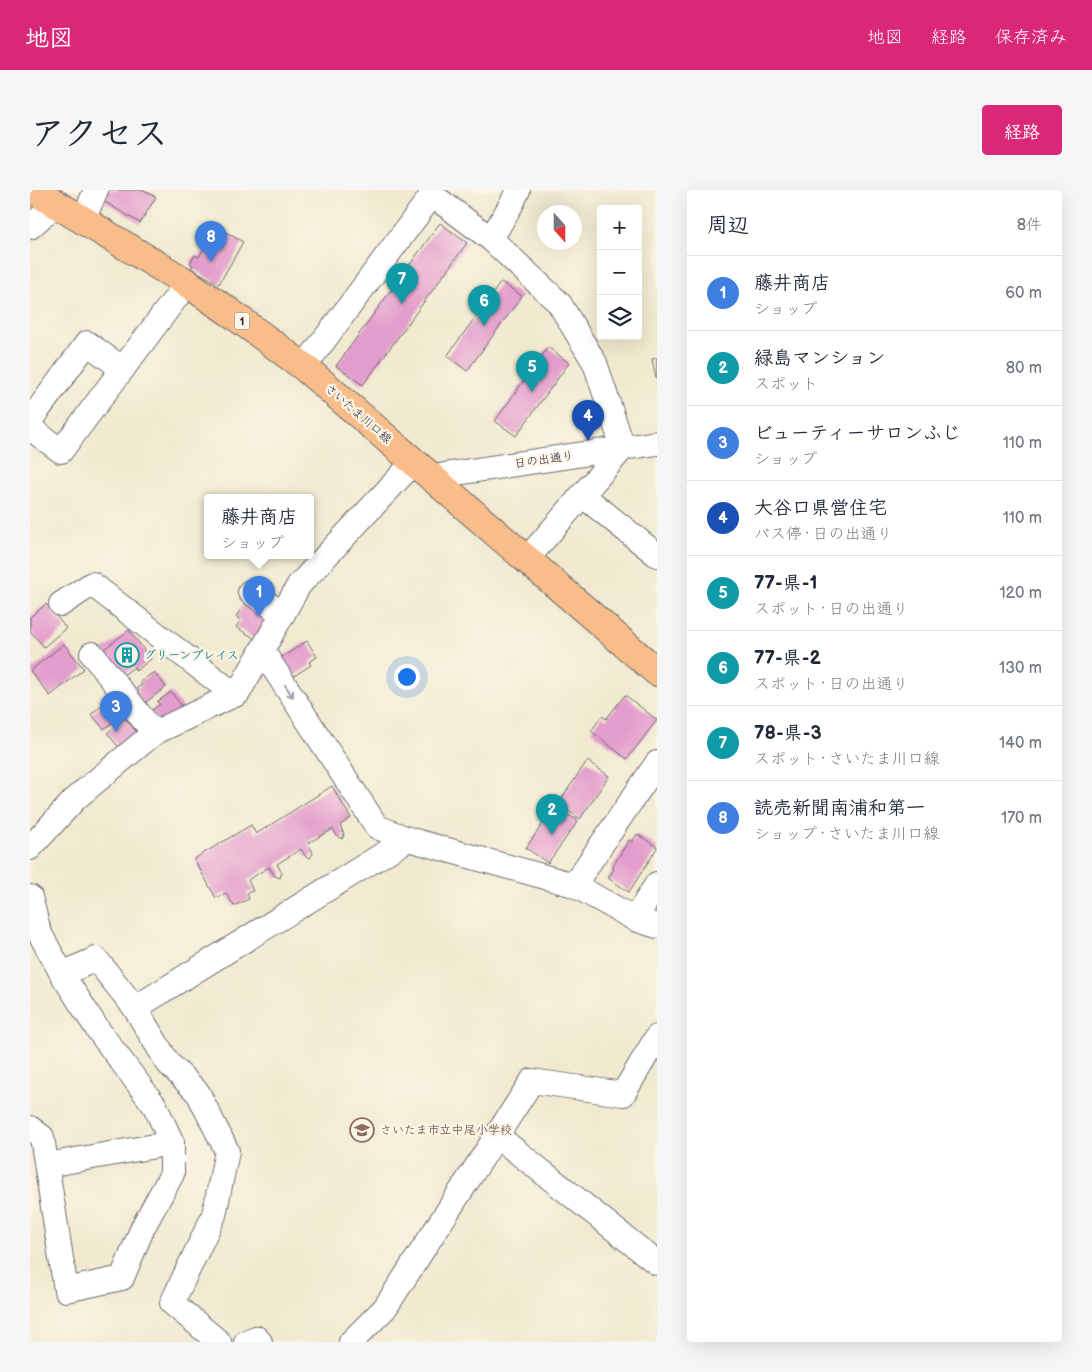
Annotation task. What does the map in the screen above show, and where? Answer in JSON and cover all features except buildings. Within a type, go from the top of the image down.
[{"type":"main road","name":"さいたま川口線","points":[[45,197],[187,283],[304,367],[657,672]]},
{"type":"street","points":[[83,220],[96,190]]},
{"type":"street","points":[[490,239],[518,190]]},
{"type":"street","points":[[304,367],[432,195],[490,239],[559,303],[595,364],[623,448],[526,560]]},
{"type":"street","points":[[30,227],[45,197]]},
{"type":"street","points":[[30,428],[61,452],[187,283]]},
{"type":"street","points":[[30,420],[87,344],[123,368]]},
{"type":"street","name":"日の出通り","points":[[423,470],[450,474],[657,443]]},
{"type":"street","points":[[30,848],[76,798],[154,733],[238,693],[299,585],[423,470]]},
{"type":"street","points":[[582,495],[657,555]]},
{"type":"street","points":[[62,604],[92,584],[235,695]]},
{"type":"street","points":[[250,592],[283,614]]},
{"type":"street","points":[[262,650],[377,827],[408,839],[574,885],[646,922],[657,884]]},
{"type":"street","points":[[92,654],[154,733]]},
{"type":"street","points":[[574,885],[657,763]]},
{"type":"street","points":[[135,1008],[408,839]]},
{"type":"street","points":[[30,897],[39,932],[62,974],[98,1030],[155,1106],[172,1143],[172,1174],[143,1227],[122,1278],[66,1290],[42,1137],[30,1128]]},
{"type":"street","points":[[62,974],[96,960],[135,1008],[168,1063],[198,1093],[227,1151],[214,1215],[172,1303],[219,1342]]},
{"type":"street","points":[[351,1342],[385,1308],[532,1081],[623,1094],[657,1037]]},
{"type":"street","points":[[497,1136],[657,1263]]},
{"type":"street","points":[[47,1166],[172,1143]]},
{"type":"street","points":[[246,1342],[256,1338],[260,1342]]},
{"type":"place","name":"読売新聞南浦和第一","points":[[211,262]]},
{"type":"place","name":"78-県-3","points":[[402,304]]},
{"type":"place","name":"77-県-2","points":[[484,326]]},
{"type":"place","name":"77-県-1","points":[[532,392]]},
{"type":"place","name":"大谷口県営住宅","points":[[588,441]]},
{"type":"place","name":"藤井商店","points":[[259,617]]},
{"type":"place","name":"グリーンプレイス","points":[[127,655]]},
{"type":"place","name":"ビューティーサロンふじ","points":[[116,732]]},
{"type":"place","name":"緑島マンション","points":[[552,835]]},
{"type":"place","name":"さいたま市立中尾小学校","points":[[362,1130]]}]
